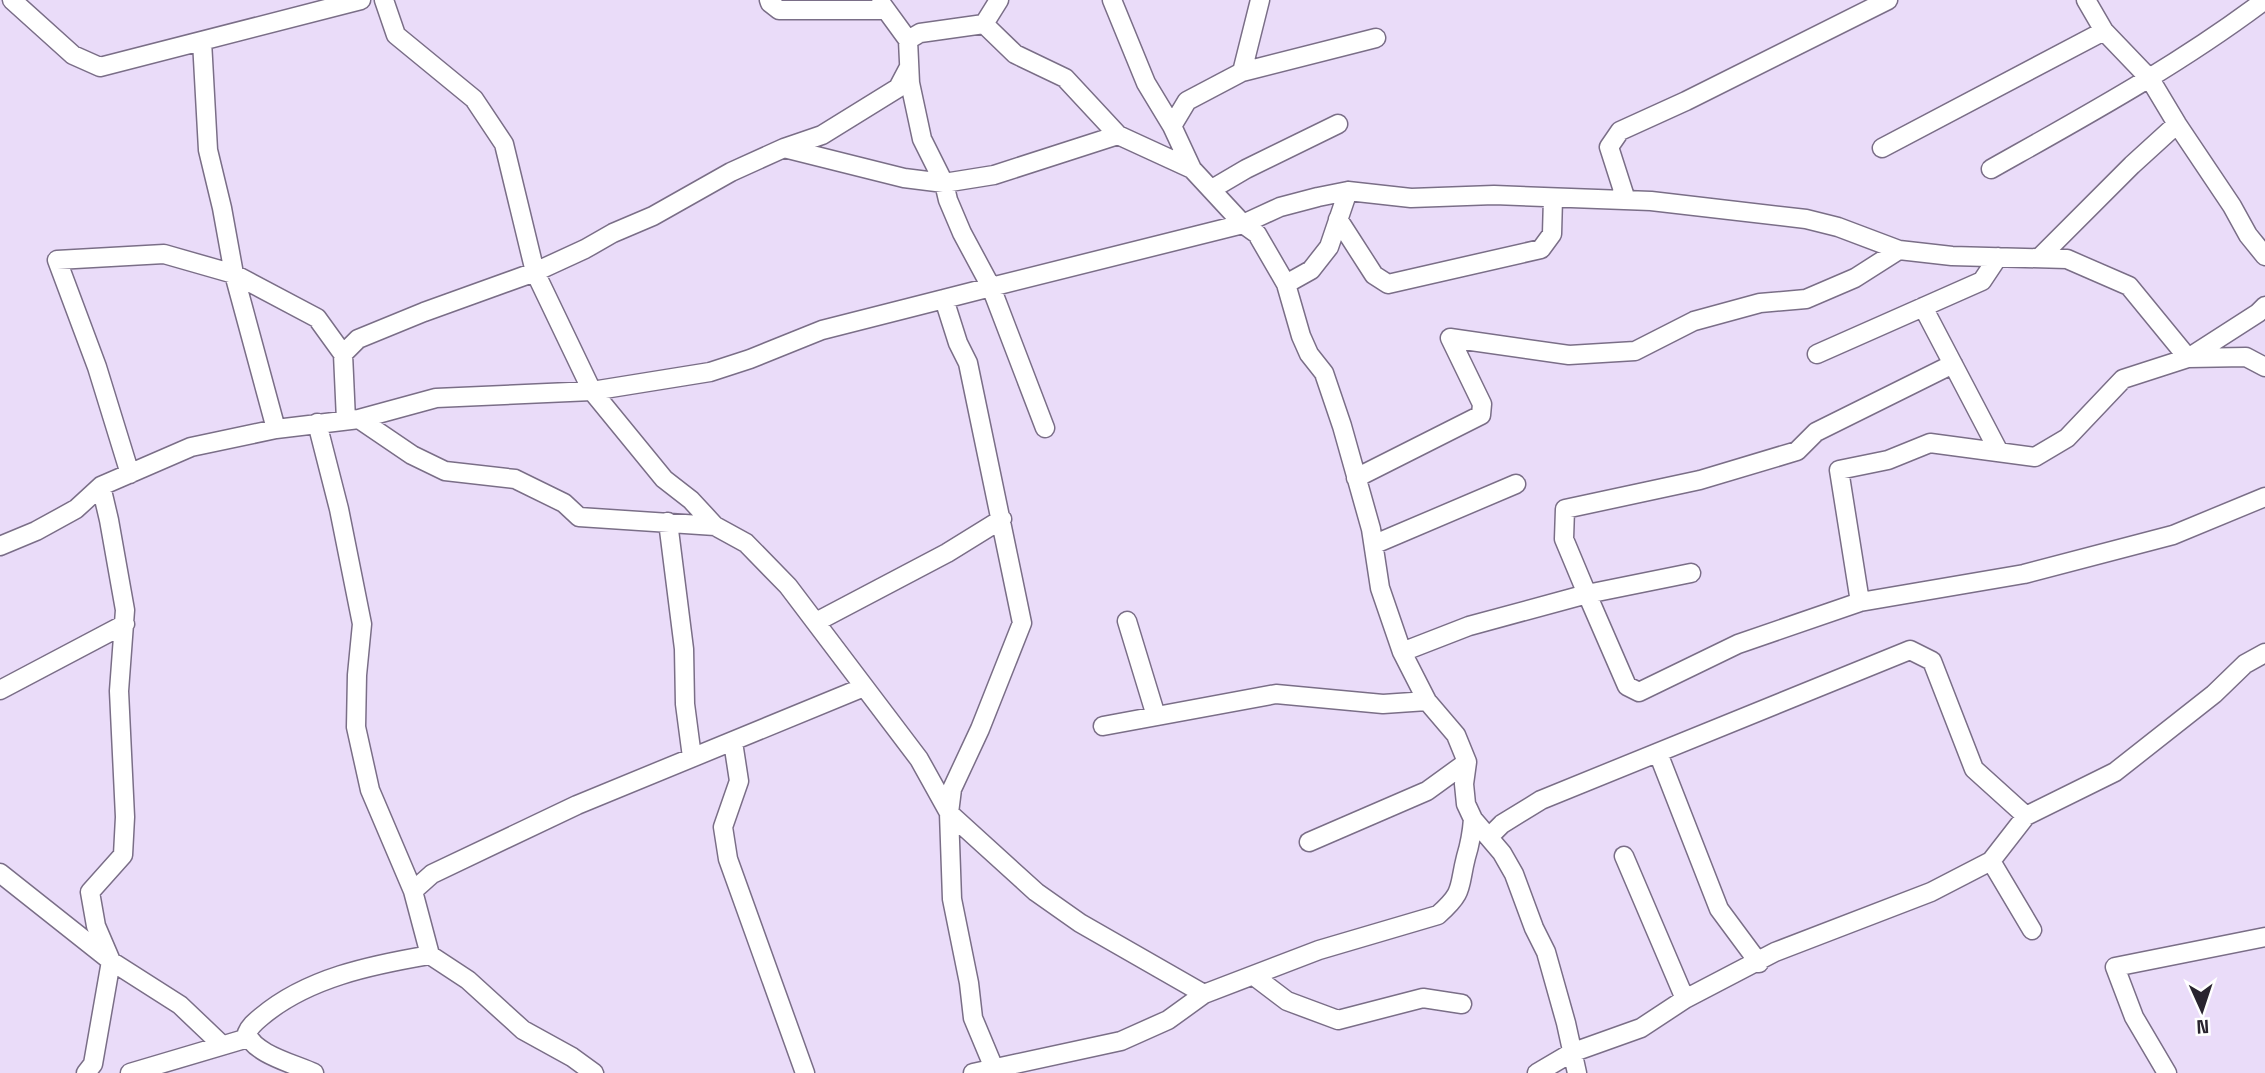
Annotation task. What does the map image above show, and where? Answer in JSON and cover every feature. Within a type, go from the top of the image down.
[{"type":"street","points":[[12,0],[73,55],[100,67],[361,0]]},
{"type":"street","points":[[384,0],[396,35],[474,99],[504,144],[535,272],[592,391],[664,479],[691,500],[715,526],[746,543],[788,586],[919,759],[949,813],[1047,900],[1111,942],[1204,994]]},
{"type":"street","points":[[769,0],[769,4],[779,10],[883,5],[908,40],[908,69],[922,139],[944,183],[948,201],[962,233],[991,287],[1045,428]]},
{"type":"street","points":[[908,40],[920,33],[984,24],[999,0]]},
{"type":"street","points":[[973,1073],[1121,1041],[1168,1020],[1204,994],[1319,950],[1438,915],[1449,905],[1462,885],[1465,859],[1471,844],[1472,819],[1464,793],[1467,762],[1456,735],[1427,701],[1402,652],[1380,588],[1375,544],[1342,426],[1324,373],[1309,354],[1286,284],[1257,234],[1243,224],[1192,169],[1172,126],[1146,83],[1112,0]]},
{"type":"street","points":[[1242,72],[1260,0]]},
{"type":"street","points":[[1626,200],[1609,146],[1620,131],[1888,0]]},
{"type":"street","points":[[1991,169],[2150,79],[2217,36],[2265,0]]},
{"type":"street","points":[[2085,2],[2104,31],[2150,79],[2248,235],[2265,256]]},
{"type":"street","points":[[984,24],[1015,54],[1065,78],[1118,135],[1192,169]]},
{"type":"street","points":[[1882,148],[2104,31]]},
{"type":"street","points":[[1172,126],[1187,101],[1242,72],[1376,38]]},
{"type":"street","points":[[202,41],[208,150],[234,274],[276,429]]},
{"type":"street","points":[[343,354],[358,340],[424,312],[535,272],[653,216],[731,172],[784,148],[822,135],[898,88],[908,69]]},
{"type":"street","points":[[1212,190],[1245,169],[1338,124]]},
{"type":"street","points":[[2039,258],[2176,124]]},
{"type":"street","points":[[784,148],[904,178],[944,183],[994,175],[1118,135]]},
{"type":"street","points":[[0,546],[36,531],[76,509],[100,486],[191,447],[276,429],[353,419],[436,398],[592,391],[710,372],[821,330],[1243,224],[1280,207],[1348,191],[1411,198],[1494,195],[1651,201],[1806,219],[1838,227],[1899,250],[1952,256],[2067,259],[2129,286],[2188,358]]},
{"type":"street","points":[[1286,284],[1311,271],[1329,247],[1348,191]]},
{"type":"street","points":[[1338,219],[1374,275],[1388,284],[1541,249],[1552,234],[1553,198]]},
{"type":"street","points":[[1356,478],[1481,415],[1482,404],[1450,338],[1569,355],[1634,351],[1694,321],[1760,303],[1806,299],[1855,278],[1899,250]]},
{"type":"street","points":[[130,474],[97,367],[57,260],[164,254],[234,274],[317,318],[343,354],[353,419],[412,455],[445,471],[515,479],[564,503],[579,517],[715,526]]},
{"type":"street","points":[[1817,354],[1982,281],[1998,257]]},
{"type":"street","points":[[944,299],[968,363],[1022,623],[980,729],[952,789],[949,813],[952,899],[974,1018],[995,1070]]},
{"type":"street","points":[[1860,602],[1839,470],[1888,460],[1930,443],[2035,457],[2067,438],[2123,379],[2188,358],[2265,306]]},
{"type":"street","points":[[1923,307],[1999,452]]},
{"type":"street","points":[[2188,358],[2246,357],[2265,367]]},
{"type":"street","points":[[1953,363],[1816,432],[1797,451],[1700,480],[1565,509],[1564,539],[1627,686],[1639,692],[1738,644],[1860,602],[2024,574],[2173,536],[2265,497]]},
{"type":"street","points":[[317,424],[342,522],[362,624],[356,727],[370,790],[413,891],[430,955],[468,980],[523,1030],[572,1057],[594,1073]]},
{"type":"street","points":[[1375,544],[1516,484]]},
{"type":"street","points":[[86,1073],[93,1064],[111,961],[96,926],[90,892],[123,855],[125,817],[119,691],[125,610],[109,520],[100,486]]},
{"type":"street","points":[[816,622],[947,553],[1002,519]]},
{"type":"street","points":[[668,522],[684,649],[685,704],[692,757]]},
{"type":"street","points":[[1402,652],[1469,626],[1587,594],[1691,573]]},
{"type":"street","points":[[1127,621],[1156,716]]},
{"type":"street","points":[[0,690],[125,624]]},
{"type":"street","points":[[1489,837],[1502,824],[1541,800],[1910,650],[1932,661],[1974,769],[2026,816]]},
{"type":"street","points":[[1543,1072],[1571,1054],[1641,1028],[1685,999],[1775,952],[1931,892],[1991,860],[2026,816],[2115,772],[2214,694],[2245,664],[2265,653]]},
{"type":"street","points":[[413,891],[432,874],[577,805],[864,687]]},
{"type":"street","points":[[1103,726],[1276,694],[1383,704],[1427,701]]},
{"type":"street","points":[[733,742],[739,781],[723,827],[727,859],[805,1073]]},
{"type":"street","points":[[1658,753],[1719,909],[1759,962]]},
{"type":"street","points":[[1309,842],[1427,791],[1467,762]]},
{"type":"street","points":[[1472,819],[1503,853],[1514,874],[1546,952],[1577,1073]]},
{"type":"street","points":[[1624,856],[1685,999]]},
{"type":"street","points":[[1991,860],[2032,930]]},
{"type":"street","points":[[0,873],[111,961],[180,1004],[222,1045]]},
{"type":"street","points":[[2167,1073],[2134,1017],[2115,967],[2265,937]]},
{"type":"street","points":[[314,1073],[264,1053],[248,1038],[250,1027],[294,994],[330,979],[383,963],[430,955]]},
{"type":"street","points":[[1254,976],[1287,1002],[1338,1020],[1423,998],[1462,1004]]},
{"type":"street","points":[[130,1073],[248,1038]]}]
